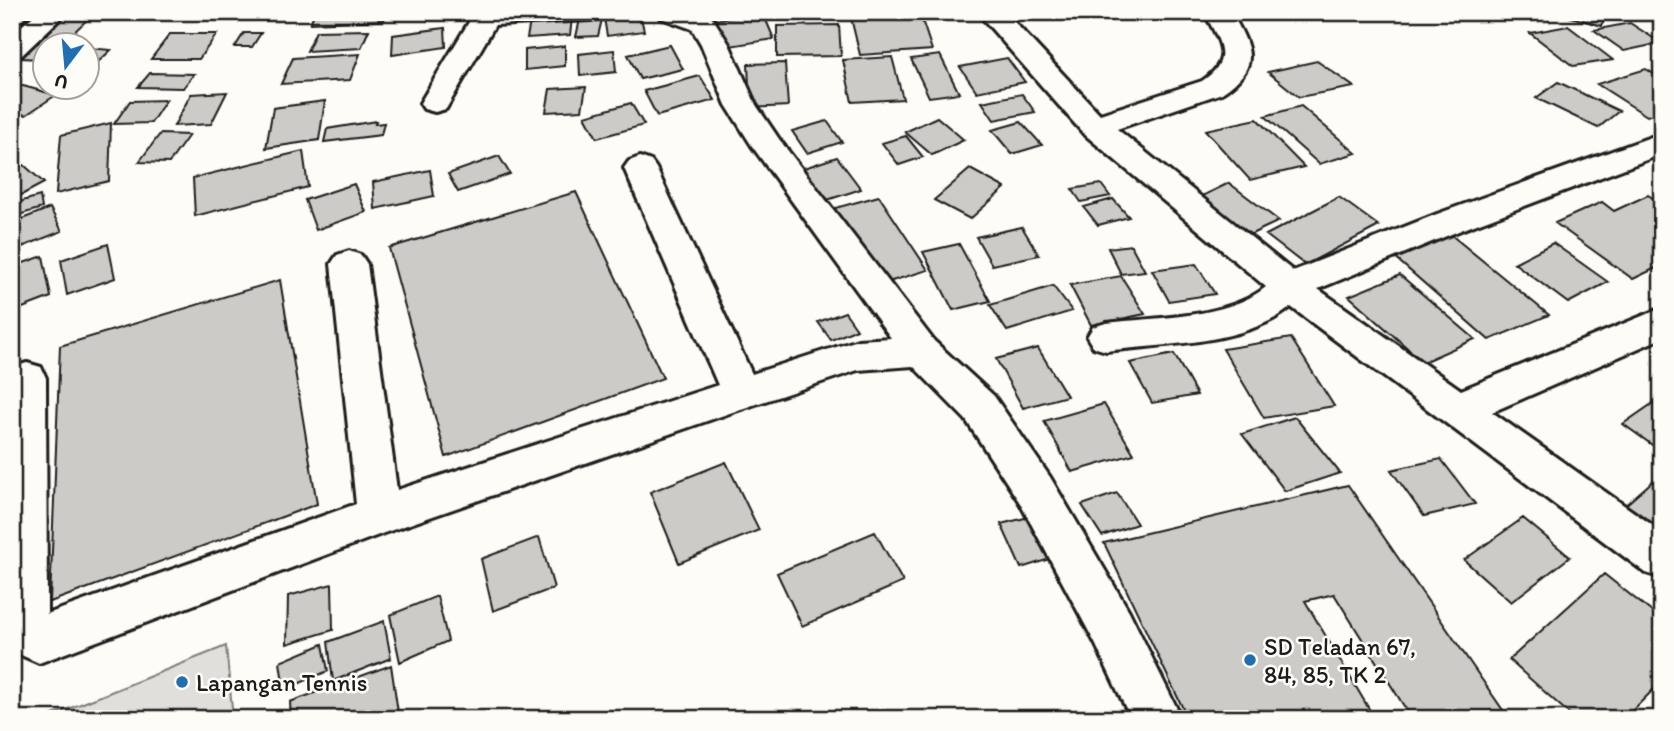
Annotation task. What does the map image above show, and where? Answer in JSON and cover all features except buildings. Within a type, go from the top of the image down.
[{"type":"street","points":[[12,49],[54,12]]},
{"type":"street","points":[[435,103],[488,15],[590,12]]},
{"type":"street","points":[[671,12],[702,23],[715,44],[741,105],[768,146],[921,351],[980,408],[1035,491],[1112,627],[1157,719]]},
{"type":"street","points":[[990,12],[1094,127],[1289,288],[1662,558]]},
{"type":"street","points":[[1094,127],[1212,87],[1230,77],[1236,65],[1237,47],[1217,12]]},
{"type":"street","points":[[1107,337],[1200,324],[1252,313],[1274,302],[1289,288],[1449,222],[1662,143]]},
{"type":"street","points":[[640,168],[741,393]]},
{"type":"street","points":[[349,264],[379,515]]},
{"type":"street","points":[[1458,409],[1662,323]]},
{"type":"street","points":[[27,378],[23,632],[39,640],[379,515],[741,393],[858,355],[921,351]]},
{"type":"shaded area","name":"Lapangan Tennis","points":[[226,646],[233,719],[43,719]]},
{"type":"place","name":"SD Teladan 67, 84, 85, TK 2","points":[[1250,660]]},
{"type":"place","name":"Lapangan Tennis","points":[[182,682]]}]
